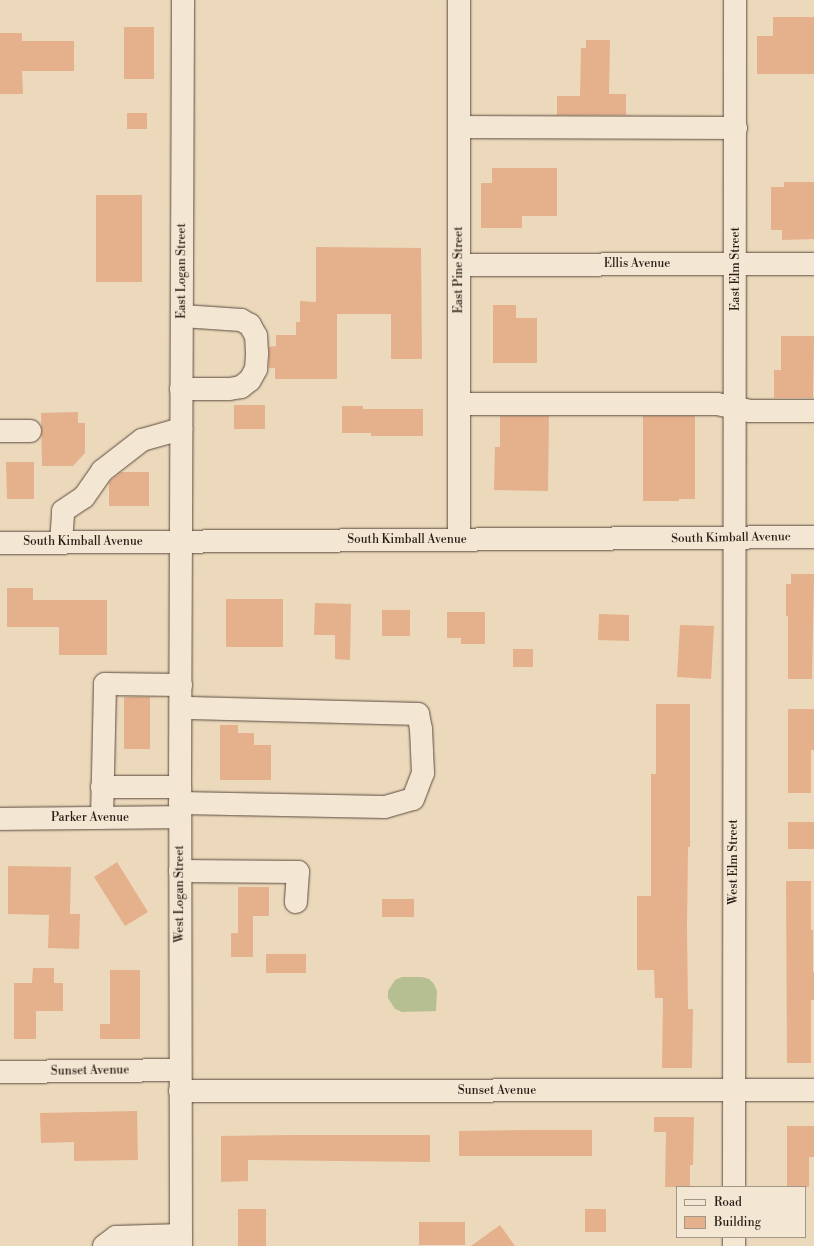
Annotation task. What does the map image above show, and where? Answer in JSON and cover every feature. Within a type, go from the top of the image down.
[{"type":"street","name":"East Logan Street","points":[[181,542],[183,0]]},
{"type":"street","name":"East Pine Street","points":[[459,0],[459,539]]},
{"type":"street","name":"East Elm Street","points":[[734,538],[736,264],[735,0]]},
{"type":"street","points":[[459,127],[736,128]]},
{"type":"street","name":"Ellis Avenue","points":[[459,265],[814,264]]},
{"type":"street","points":[[181,388],[229,388],[241,386],[250,380],[256,369],[257,353],[256,336],[250,325],[241,320],[182,316]]},
{"type":"street","points":[[459,404],[718,404],[749,411],[811,411]]},
{"type":"street","points":[[60,543],[63,511],[84,497],[102,471],[142,440],[181,429]]},
{"type":"street","points":[[0,431],[30,431]]},
{"type":"street","name":"South Kimball Avenue","points":[[0,543],[814,537]]},
{"type":"street","name":"West Elm Street","points":[[734,538],[734,1186]]},
{"type":"street","name":"West Logan Street","points":[[181,542],[181,1240]]},
{"type":"street","points":[[102,818],[105,684],[181,685]]},
{"type":"street","points":[[102,788],[180,802],[385,807],[413,799],[423,773],[422,729],[418,714],[181,708]]},
{"type":"street","name":"Parker Avenue","points":[[0,819],[102,818],[180,802]]},
{"type":"street","points":[[180,871],[298,872],[296,902]]},
{"type":"street","name":"Sunset Avenue","points":[[0,1072],[180,1080],[734,1090],[814,1090]]},
{"type":"street","points":[[104,1246],[116,1237],[181,1240]]},
{"type":"green space","points":[[402,977],[422,977],[429,979],[434,984],[437,991],[436,1011],[402,1012],[395,1009],[388,998],[388,991],[395,980]]},
{"type":"building","points":[[773,17],[814,17],[814,74],[757,74],[757,36],[773,36]]},
{"type":"building","points":[[124,27],[154,27],[154,79],[124,79]]},
{"type":"building","points":[[0,33],[22,33],[22,41],[74,41],[74,71],[22,71],[23,94],[0,94]]},
{"type":"building","points":[[586,40],[610,40],[609,94],[626,94],[626,115],[557,115],[557,96],[580,96],[581,48],[586,48]]},
{"type":"building","points":[[127,113],[147,113],[147,129],[127,129]]},
{"type":"building","points":[[492,168],[557,168],[557,216],[522,216],[522,228],[481,228],[481,183],[492,183]]},
{"type":"building","points":[[784,182],[814,182],[814,239],[782,240],[782,230],[771,230],[771,187],[784,187]]},
{"type":"building","points":[[96,195],[142,195],[142,282],[96,282]]},
{"type":"building","points":[[316,247],[421,248],[422,359],[391,359],[391,314],[337,314],[337,379],[275,379],[275,368],[269,368],[269,347],[276,346],[276,335],[296,335],[296,322],[300,322],[300,301],[316,302]]},
{"type":"building","points":[[493,305],[516,305],[516,318],[537,318],[537,363],[493,363]]},
{"type":"building","points":[[781,336],[814,336],[813,398],[774,398],[774,370],[781,370]]},
{"type":"building","points":[[234,405],[265,405],[265,429],[234,429]]},
{"type":"building","points":[[342,406],[363,406],[363,409],[423,409],[423,436],[371,436],[371,433],[342,433]]},
{"type":"building","points":[[78,412],[78,423],[85,423],[85,453],[73,466],[42,466],[41,413]]},
{"type":"building","points":[[500,416],[549,416],[548,491],[494,490],[495,447],[500,447]]},
{"type":"building","points":[[643,416],[695,416],[695,499],[679,499],[679,501],[643,501]]},
{"type":"building","points":[[6,462],[34,462],[34,499],[7,499]]},
{"type":"building","points":[[121,472],[149,472],[149,506],[109,506],[109,482]]},
{"type":"building","points":[[791,574],[814,574],[812,679],[788,679],[788,616],[786,616],[786,584],[791,584]]},
{"type":"building","points":[[7,588],[33,588],[33,600],[107,600],[107,655],[59,655],[59,627],[7,627]]},
{"type":"building","points":[[226,599],[283,599],[283,647],[226,647]]},
{"type":"building","points":[[315,603],[351,604],[350,660],[335,659],[335,635],[314,635]]},
{"type":"building","points":[[382,610],[410,610],[410,636],[382,636]]},
{"type":"building","points":[[447,612],[485,612],[485,644],[461,644],[461,638],[447,638]]},
{"type":"building","points":[[599,614],[629,615],[629,641],[598,640]]},
{"type":"building","points":[[680,625],[714,626],[711,679],[677,677]]},
{"type":"building","points":[[513,649],[533,649],[533,667],[513,667]]},
{"type":"building","points":[[124,697],[150,697],[150,749],[124,749]]},
{"type":"building","points":[[656,704],[690,704],[690,847],[688,847],[687,927],[688,1009],[693,1009],[692,1068],[662,1068],[663,998],[655,998],[654,970],[637,970],[637,896],[651,896],[651,774],[656,774]]},
{"type":"building","points":[[788,709],[814,709],[814,750],[811,750],[811,793],[788,793]]},
{"type":"building","points":[[220,725],[238,725],[238,733],[254,733],[254,745],[271,745],[271,780],[220,780]]},
{"type":"building","points":[[788,822],[814,822],[814,849],[788,849]]},
{"type":"building","points":[[117,862],[148,912],[125,926],[94,877]]},
{"type":"building","points":[[8,866],[71,867],[70,914],[80,914],[79,949],[48,948],[49,915],[8,914]]},
{"type":"building","points":[[786,881],[811,881],[811,930],[813,930],[814,1000],[811,1000],[811,1063],[787,1063]]},
{"type":"building","points":[[238,887],[269,887],[269,916],[253,916],[253,957],[231,957],[231,933],[238,933]]},
{"type":"building","points":[[382,899],[414,899],[414,917],[382,917]]},
{"type":"building","points":[[266,954],[306,954],[306,973],[266,973]]},
{"type":"building","points":[[33,968],[54,968],[54,983],[63,983],[63,1011],[36,1011],[36,1039],[14,1039],[14,983],[32,983]]},
{"type":"building","points":[[110,970],[140,970],[140,1039],[100,1039],[100,1024],[110,1024]]},
{"type":"building","points":[[137,1111],[138,1160],[74,1161],[74,1142],[41,1143],[40,1113]]},
{"type":"building","points":[[654,1117],[694,1117],[693,1165],[690,1165],[690,1186],[665,1187],[666,1132],[654,1132]]},
{"type":"building","points":[[787,1126],[814,1126],[814,1157],[809,1157],[809,1187],[787,1186]]},
{"type":"building","points":[[592,1130],[592,1156],[459,1156],[459,1131]]},
{"type":"building","points":[[430,1135],[430,1162],[248,1160],[248,1181],[221,1182],[221,1136]]},
{"type":"building","points":[[238,1209],[266,1209],[266,1246],[238,1246]]},
{"type":"building","points":[[585,1209],[606,1209],[606,1232],[585,1232]]},
{"type":"building","points":[[419,1222],[465,1222],[465,1245],[419,1245]]},
{"type":"building","points":[[500,1225],[515,1246],[471,1246]]}]
